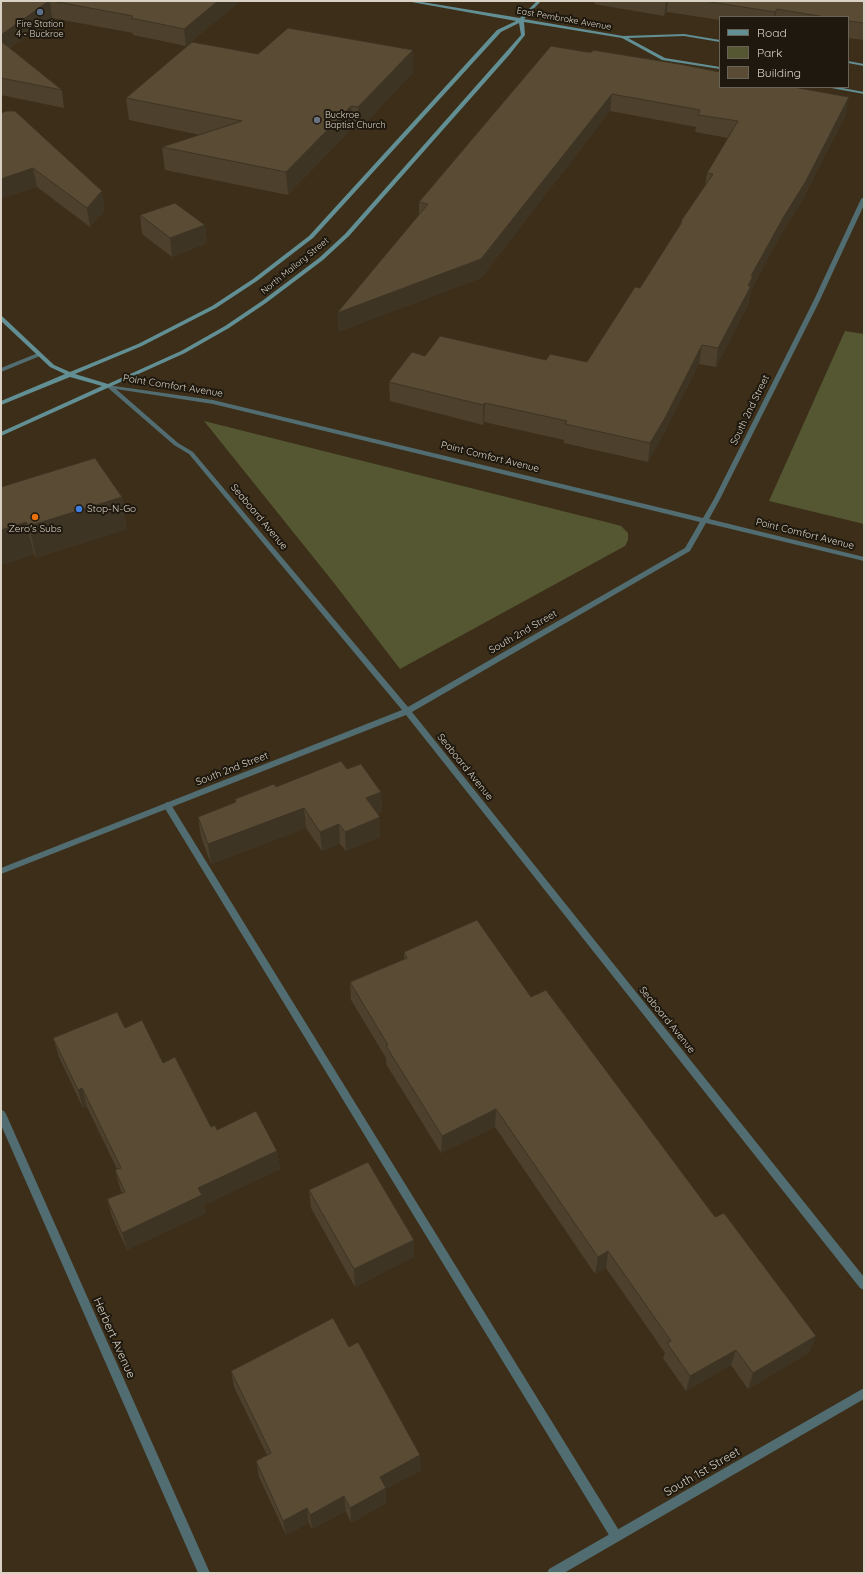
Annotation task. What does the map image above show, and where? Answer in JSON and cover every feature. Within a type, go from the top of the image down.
[{"type":"main road","name":"East Pembroke Avenue","points":[[408,1],[623,37],[684,35],[719,41]]},
{"type":"main road","name":"North Mallory Street","points":[[1,403],[147,342],[214,307],[256,280],[311,237],[424,116],[499,31],[521,20],[539,1]]},
{"type":"main road","name":"North Mallory Street","points":[[1,434],[183,352],[227,327],[264,302],[321,259],[346,235],[523,35],[521,20]]},
{"type":"main road","name":"East Pembroke Avenue","points":[[623,37],[664,59],[719,68]]},
{"type":"main road","points":[[849,62],[864,65]]},
{"type":"main road","points":[[834,88],[864,93]]},
{"type":"main road","name":"Seaboard Avenue","points":[[1,318],[38,355],[52,366],[71,375],[109,386]]},
{"type":"street","name":"South 2nd Street","points":[[1,871],[407,711],[688,549],[706,520],[816,302],[864,199]]},
{"type":"street","points":[[1,370],[38,355]]},
{"type":"street","name":"Point Comfort Avenue","points":[[109,386],[214,402],[864,559]]},
{"type":"street","name":"Seaboard Avenue","points":[[109,386],[176,444],[190,453],[407,711],[864,1285]]},
{"type":"street","points":[[167,805],[616,1536]]},
{"type":"street","name":"Herbert Avenue","points":[[1,1114],[204,1573]]},
{"type":"street","name":"South 1st Street","points":[[553,1573],[864,1393]]},
{"type":"green space","points":[[845,331],[864,334],[864,524],[769,501]]},
{"type":"green space","points":[[204,421],[621,526],[628,533],[628,540],[625,546],[400,669],[334,583]]},
{"type":"building","points":[[1,1],[49,1],[1,35]]},
{"type":"building","points":[[52,1],[218,1],[184,29],[131,18],[133,16]]},
{"type":"building","points":[[704,1],[864,1],[864,23],[849,21],[849,16],[819,16],[777,9],[775,12]]},
{"type":"building","points":[[288,28],[413,50],[358,107],[351,106],[286,172],[162,147],[242,121],[126,98],[192,42],[258,54]]},
{"type":"building","points":[[1,41],[62,90],[1,78]]},
{"type":"building","points":[[551,46],[587,52],[592,52],[593,50],[719,72],[719,88],[799,88],[849,97],[806,181],[783,218],[751,276],[753,276],[748,286],[751,286],[718,348],[702,345],[665,418],[650,443],[565,424],[567,421],[485,403],[483,405],[389,382],[412,352],[425,356],[440,336],[546,360],[550,354],[587,362],[635,287],[640,288],[682,222],[681,221],[713,174],[707,173],[738,121],[698,115],[700,110],[612,94],[481,259],[337,313],[428,204],[419,202]]},
{"type":"building","points":[[6,111],[15,111],[102,191],[87,208],[33,168],[1,179],[1,113]]},
{"type":"building","points":[[175,203],[205,225],[170,238],[140,215]]},
{"type":"building","points":[[95,458],[122,497],[29,526],[26,522],[1,530],[1,487]]},
{"type":"building","points":[[341,761],[347,769],[361,764],[381,792],[366,798],[380,817],[345,832],[339,824],[320,832],[304,808],[208,844],[198,817],[236,802],[235,799],[274,784],[276,787]]},
{"type":"building","points":[[477,920],[531,997],[546,990],[715,1217],[724,1213],[816,1336],[753,1373],[736,1350],[690,1376],[667,1343],[671,1341],[608,1251],[598,1257],[496,1109],[442,1136],[386,1046],[388,1045],[350,982],[407,958],[404,952]]},
{"type":"building","points":[[117,1012],[125,1028],[142,1020],[163,1063],[175,1057],[211,1127],[215,1125],[217,1130],[256,1111],[277,1151],[198,1188],[202,1195],[122,1233],[107,1199],[125,1192],[115,1170],[121,1168],[82,1088],[78,1090],[53,1038]]},
{"type":"building","points":[[368,1162],[414,1240],[354,1269],[309,1190]]},
{"type":"building","points":[[333,1318],[349,1347],[358,1342],[420,1455],[380,1477],[386,1488],[350,1508],[344,1496],[310,1515],[307,1508],[283,1521],[256,1461],[271,1453],[231,1371]]},
{"type":"place","name":"Fire Station 4 - Buckroe","points":[[40,12]]},
{"type":"place","name":"Buckroe Baptist Church","points":[[317,120]]},
{"type":"place","name":"Stop-N-Go","points":[[79,509]]},
{"type":"place","name":"Zero's Subs","points":[[35,517]]}]
